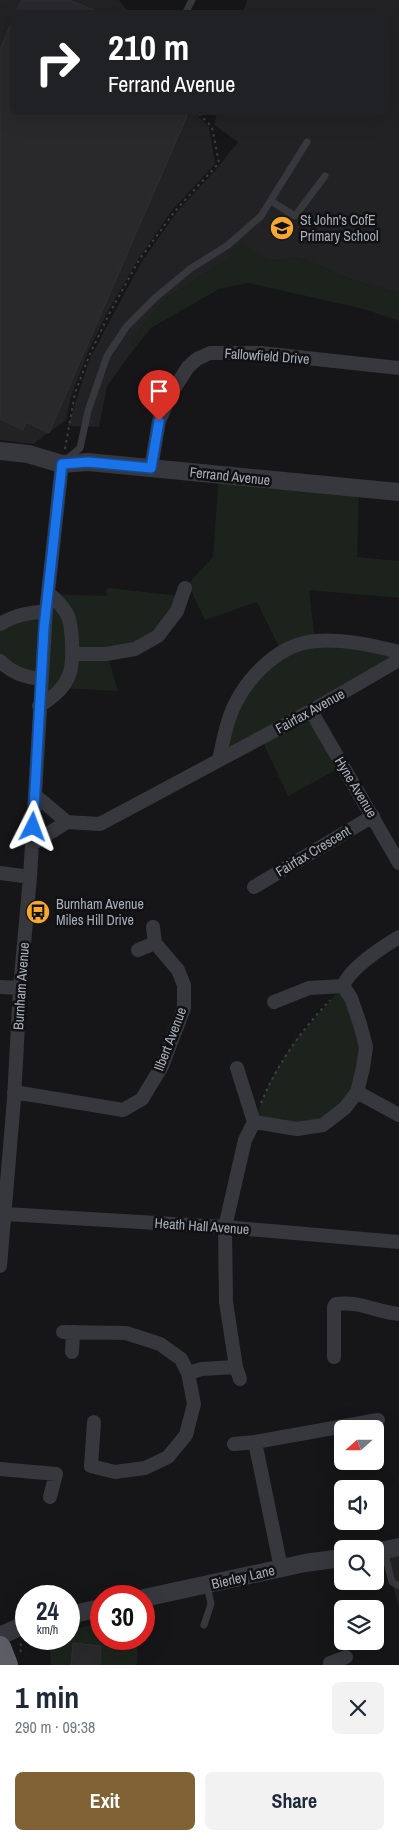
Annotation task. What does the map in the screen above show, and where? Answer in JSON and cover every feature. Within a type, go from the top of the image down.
[{"type":"highway","points":[[0,1647],[7,1665]]},
{"type":"street","name":"Fallowfield Drive","points":[[151,468],[159,421],[172,392],[188,367],[197,359],[210,353],[261,353],[399,368]]},
{"type":"street","points":[[0,451],[28,454],[62,464]]},
{"type":"street","name":"Ferrand Avenue","points":[[62,464],[88,462],[399,492]]},
{"type":"street","name":"Burnham Avenue","points":[[0,1266],[5,1214],[5,1147],[14,1092],[20,988],[30,877],[40,679],[62,464]]},
{"type":"street","points":[[72,654],[106,654],[136,649],[158,636],[177,611],[184,588]]},
{"type":"street","points":[[39,706],[61,688],[69,675],[72,654],[68,616],[56,599],[48,594]]},
{"type":"street","points":[[0,624],[9,618],[46,611]]},
{"type":"street","points":[[219,760],[228,721],[248,682],[281,651],[315,641],[362,643],[399,652]]},
{"type":"street","name":"Fairfax Avenue","points":[[67,822],[100,824],[311,711],[399,660]]},
{"type":"street","points":[[0,661],[8,669],[23,677],[40,679]]},
{"type":"street","name":"Hyne Avenue","points":[[311,711],[399,863]]},
{"type":"street","points":[[32,844],[67,822],[35,795]]},
{"type":"street","name":"Fairfax Crescent","points":[[254,887],[373,816]]},
{"type":"street","points":[[0,873],[30,877]]},
{"type":"street","points":[[138,950],[155,942],[153,927]]},
{"type":"street","points":[[343,986],[346,979],[376,952],[399,937]]},
{"type":"street","name":"Ilbert Avenue","points":[[14,1092],[123,1110],[142,1099],[162,1066],[184,1008],[184,985],[178,970],[155,942]]},
{"type":"street","points":[[274,1002],[309,988],[343,986]]},
{"type":"street","points":[[254,1122],[297,1129],[323,1125],[345,1108],[357,1092],[366,1046],[351,998],[343,986]]},
{"type":"street","points":[[0,987],[20,988]]},
{"type":"street","points":[[188,1373],[202,1369],[238,1373],[226,1302],[225,1227],[245,1140],[254,1122],[237,1068]]},
{"type":"street","points":[[357,1092],[399,1115]]},
{"type":"street","name":"Heath Hall Avenue","points":[[5,1214],[225,1227],[399,1242]]},
{"type":"street","points":[[334,1357],[334,1307],[336,1304],[358,1304],[384,1313],[399,1314]]},
{"type":"street","points":[[72,1352],[68,1332],[126,1333],[160,1344],[181,1359],[188,1373],[194,1404],[186,1435],[168,1457],[145,1468],[115,1472],[88,1468],[94,1422]]},
{"type":"street","points":[[234,1444],[334,1428]]},
{"type":"street","points":[[255,1442],[281,1568]]},
{"type":"street","points":[[0,1469],[56,1474],[50,1497]]},
{"type":"street","name":"Bierley Lane","points":[[155,1596],[281,1568],[334,1559]]},
{"type":"street","points":[[0,1636],[15,1629]]},
{"type":"street","points":[[330,1665],[330,1663],[346,1657]]},
{"type":"lane","points":[[62,464],[80,448],[88,411],[107,356],[127,326],[155,298],[190,269],[235,239],[262,216],[308,142]]},
{"type":"lane","points":[[270,201],[295,216],[325,176]]},
{"type":"lane","points":[[386,1550],[392,1582],[399,1586]]},
{"type":"lane","points":[[204,1626],[211,1604],[207,1585]]},
{"type":"path","points":[[62,464],[75,393],[89,356],[109,314],[139,260],[175,211],[219,163],[212,127],[200,115]]},
{"type":"path","points":[[254,1122],[270,1080],[295,1040],[343,986]]},
{"type":"shaded area","points":[[0,0],[119,0],[126,10],[10,10],[10,115],[197,115],[209,127],[215,164],[173,209],[137,261],[107,313],[87,354],[70,400],[66,420],[33,444],[0,440]]},
{"type":"shaded area","name":"St John's CofE Primary School","points":[[247,0],[399,0],[399,293],[355,281],[297,257],[271,261],[234,255],[165,299],[131,340],[131,353],[107,386],[99,427],[68,426],[90,358],[142,261],[177,212],[238,142],[214,125],[216,115],[390,115],[390,10],[244,10]]},
{"type":"shaded area","points":[[241,243],[271,261],[297,257],[355,281],[399,293],[399,321],[364,309],[248,283],[219,289],[151,328],[131,353],[131,340],[165,299],[234,255],[231,250]]},
{"type":"shaded area","points":[[219,475],[359,488],[357,557],[399,561],[399,598],[309,590],[315,641],[399,652],[311,711],[343,766],[288,796],[261,738],[219,760],[228,721],[281,651],[257,602],[205,620],[188,584],[213,557]]},
{"type":"shaded area","points":[[107,588],[181,596],[158,636],[107,654],[118,691],[61,688],[47,701],[40,679],[0,661],[0,624],[46,611],[49,594],[106,596]]},
{"type":"shaded area","points":[[343,986],[360,1024],[357,1092],[323,1125],[254,1122],[270,1081],[295,1041]]},
{"type":"shaded area","points":[[399,1547],[399,1608],[384,1550]]},
{"type":"shaded area","points":[[90,1625],[90,1650],[138,1650],[137,1665],[51,1665],[50,1650],[80,1650],[80,1628]]},
{"type":"building","points":[[22,0],[69,0],[94,10],[17,10]]},
{"type":"building","points":[[10,26],[10,115],[187,116],[49,433],[26,422],[23,430],[0,419],[0,50]]},
{"type":"building","points":[[80,1644],[90,1645],[90,1650],[101,1650],[100,1665],[71,1665],[72,1650],[80,1650]]},
{"type":"place","name":"St John's CofE Primary School","points":[[282,228]]},
{"type":"place","name":"Burnham Avenue Miles Hill Drive","points":[[38,912]]},
{"type":"route","points":[[33,827],[44,628],[62,464],[88,462],[151,468],[159,421]]}]
